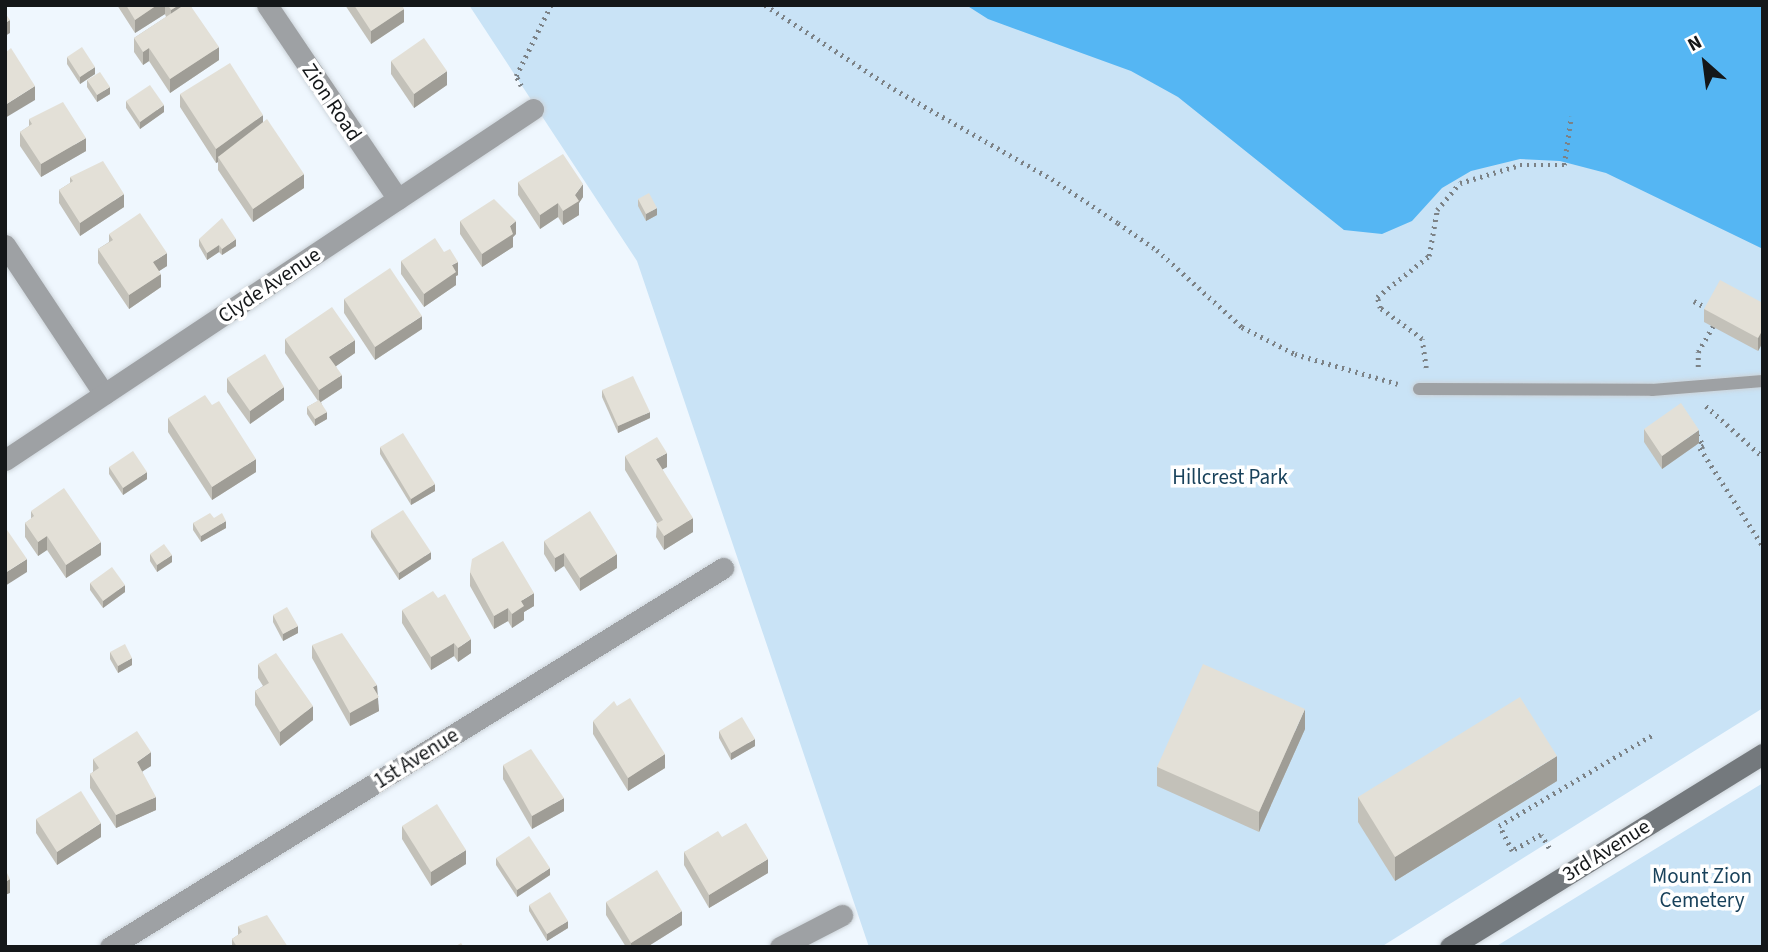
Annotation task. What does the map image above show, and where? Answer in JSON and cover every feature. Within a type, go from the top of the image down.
[{"type":"street","name":"Zion Road","points":[[267,5],[397,199]]},
{"type":"street","name":"Clyde Avenue","points":[[5,460],[533,109]]},
{"type":"street","points":[[5,245],[104,394]]},
{"type":"street","name":"1st Avenue","points":[[110,947],[723,568]]},
{"type":"street","name":"3rd Avenue","points":[[1450,947],[1763,754]]},
{"type":"street","points":[[780,947],[842,915]]},
{"type":"lane","points":[[1422,389],[1652,390],[1763,381]]},
{"type":"path","points":[[533,109],[516,76],[551,5]]},
{"type":"path","points":[[765,5],[894,89],[1052,179],[1138,236],[1242,327],[1333,367],[1422,389],[1426,354],[1422,339],[1380,308],[1377,297],[1429,256],[1437,210],[1460,183],[1520,165],[1564,165],[1571,117]]},
{"type":"path","points":[[1692,427],[1704,446],[1700,448],[1763,546]]},
{"type":"path","points":[[1549,848],[1541,835],[1512,851],[1499,826],[1654,734]]},
{"type":"green space","name":"Hillcrest Park","points":[[469,5],[1763,5],[1763,708],[1381,947],[869,947],[637,261]]},
{"type":"green space","name":"Mount Zion Cemetery","points":[[1763,783],[1763,947],[1495,947]]},
{"type":"water","points":[[966,5],[1763,5],[1763,249],[1606,173],[1560,161],[1520,159],[1471,171],[1442,188],[1412,221],[1382,234],[1344,230],[1178,97],[1131,71],[988,19]]},
{"type":"building","points":[[126,5],[157,5],[135,20]]},
{"type":"building","points":[[184,5],[190,5],[219,47],[170,79],[149,48],[143,52],[134,38]]},
{"type":"building","points":[[354,5],[402,5],[404,9],[371,31]]},
{"type":"building","points":[[424,38],[447,71],[414,94],[391,61]]},
{"type":"building","points":[[82,47],[95,67],[80,77],[67,57]]},
{"type":"building","points":[[11,48],[35,86],[5,105],[5,53]]},
{"type":"building","points":[[230,63],[263,115],[216,149],[180,94]]},
{"type":"building","points":[[100,72],[110,87],[97,95],[87,80]]},
{"type":"building","points":[[150,85],[164,105],[140,122],[126,101]]},
{"type":"building","points":[[63,102],[86,138],[41,164],[20,132],[32,124],[29,119]]},
{"type":"building","points":[[267,119],[304,174],[253,209],[218,157]]},
{"type":"building","points":[[563,154],[583,184],[575,195],[579,201],[563,211],[558,203],[540,215],[518,182]]},
{"type":"building","points":[[103,161],[124,194],[80,223],[59,190],[73,181],[70,177]]},
{"type":"building","points":[[649,193],[657,208],[646,214],[638,199]]},
{"type":"building","points":[[494,199],[516,221],[510,226],[513,234],[482,254],[460,221]]},
{"type":"building","points":[[140,213],[167,253],[153,262],[161,274],[129,295],[98,249],[113,240],[109,234]]},
{"type":"building","points":[[222,218],[236,239],[222,249],[219,245],[207,253],[199,239]]},
{"type":"building","points":[[435,238],[444,252],[450,249],[458,262],[452,265],[456,272],[424,294],[401,261]]},
{"type":"building","points":[[390,268],[422,316],[375,347],[344,299]]},
{"type":"building","points":[[1720,280],[1763,303],[1763,329],[1758,338],[1704,309]]},
{"type":"building","points":[[332,307],[355,340],[329,357],[342,375],[319,390],[285,339]]},
{"type":"building","points":[[265,354],[284,387],[250,411],[227,378]]},
{"type":"building","points":[[633,376],[650,412],[618,426],[602,390]]},
{"type":"building","points":[[205,395],[212,405],[219,401],[256,459],[212,487],[168,418]]},
{"type":"building","points":[[319,400],[327,412],[315,419],[307,407]]},
{"type":"building","points":[[1681,403],[1699,430],[1662,456],[1644,429]]},
{"type":"building","points":[[403,433],[435,484],[411,499],[380,447]]},
{"type":"building","points":[[657,437],[667,453],[656,459],[693,518],[664,536],[656,524],[663,520],[625,456]]},
{"type":"building","points":[[133,451],[147,472],[123,488],[109,467]]},
{"type":"building","points":[[64,488],[101,542],[66,565],[47,536],[38,542],[25,523],[34,516],[31,511]]},
{"type":"building","points":[[403,510],[431,552],[399,573],[371,530]]},
{"type":"building","points":[[590,511],[617,554],[580,578],[564,553],[555,558],[544,541]]},
{"type":"building","points":[[210,513],[214,518],[222,513],[226,521],[201,536],[193,523]]},
{"type":"building","points":[[5,527],[27,559],[5,573]]},
{"type":"building","points":[[503,541],[534,593],[521,601],[524,606],[512,614],[508,608],[494,616],[470,572],[472,559]]},
{"type":"building","points":[[164,544],[172,555],[157,565],[150,554]]},
{"type":"building","points":[[112,567],[125,585],[103,601],[90,583]]},
{"type":"building","points":[[433,591],[438,598],[445,594],[471,639],[458,648],[454,643],[431,657],[402,610]]},
{"type":"building","points":[[287,607],[298,626],[283,634],[273,615]]},
{"type":"building","points":[[342,633],[377,685],[373,687],[379,697],[350,713],[312,645]]},
{"type":"building","points":[[125,644],[132,658],[118,666],[110,652]]},
{"type":"building","points":[[276,653],[313,706],[280,732],[255,691],[269,683],[258,664]]},
{"type":"building","points":[[1203,664],[1305,709],[1259,812],[1157,767]]},
{"type":"building","points":[[1520,697],[1557,756],[1395,857],[1358,797]]},
{"type":"building","points":[[630,698],[665,754],[628,778],[593,721],[614,701],[617,706]]},
{"type":"building","points":[[742,717],[755,739],[731,753],[719,731]]},
{"type":"building","points":[[137,731],[151,752],[137,762],[156,797],[116,815],[90,774],[99,768],[93,759]]},
{"type":"building","points":[[531,749],[564,798],[532,816],[503,765]]},
{"type":"building","points":[[81,791],[101,823],[57,852],[36,819]]},
{"type":"building","points":[[437,804],[466,850],[431,872],[402,826]]},
{"type":"building","points":[[746,823],[768,859],[709,895],[684,852],[718,831],[722,837]]},
{"type":"building","points":[[529,836],[550,868],[517,890],[496,858]]},
{"type":"building","points":[[5,869],[10,879],[5,882]]},
{"type":"building","points":[[657,870],[682,911],[631,943],[606,902]]},
{"type":"building","points":[[550,892],[568,921],[547,934],[529,905]]},
{"type":"building","points":[[267,915],[288,947],[237,947],[232,939],[242,932],[238,926]]}]
